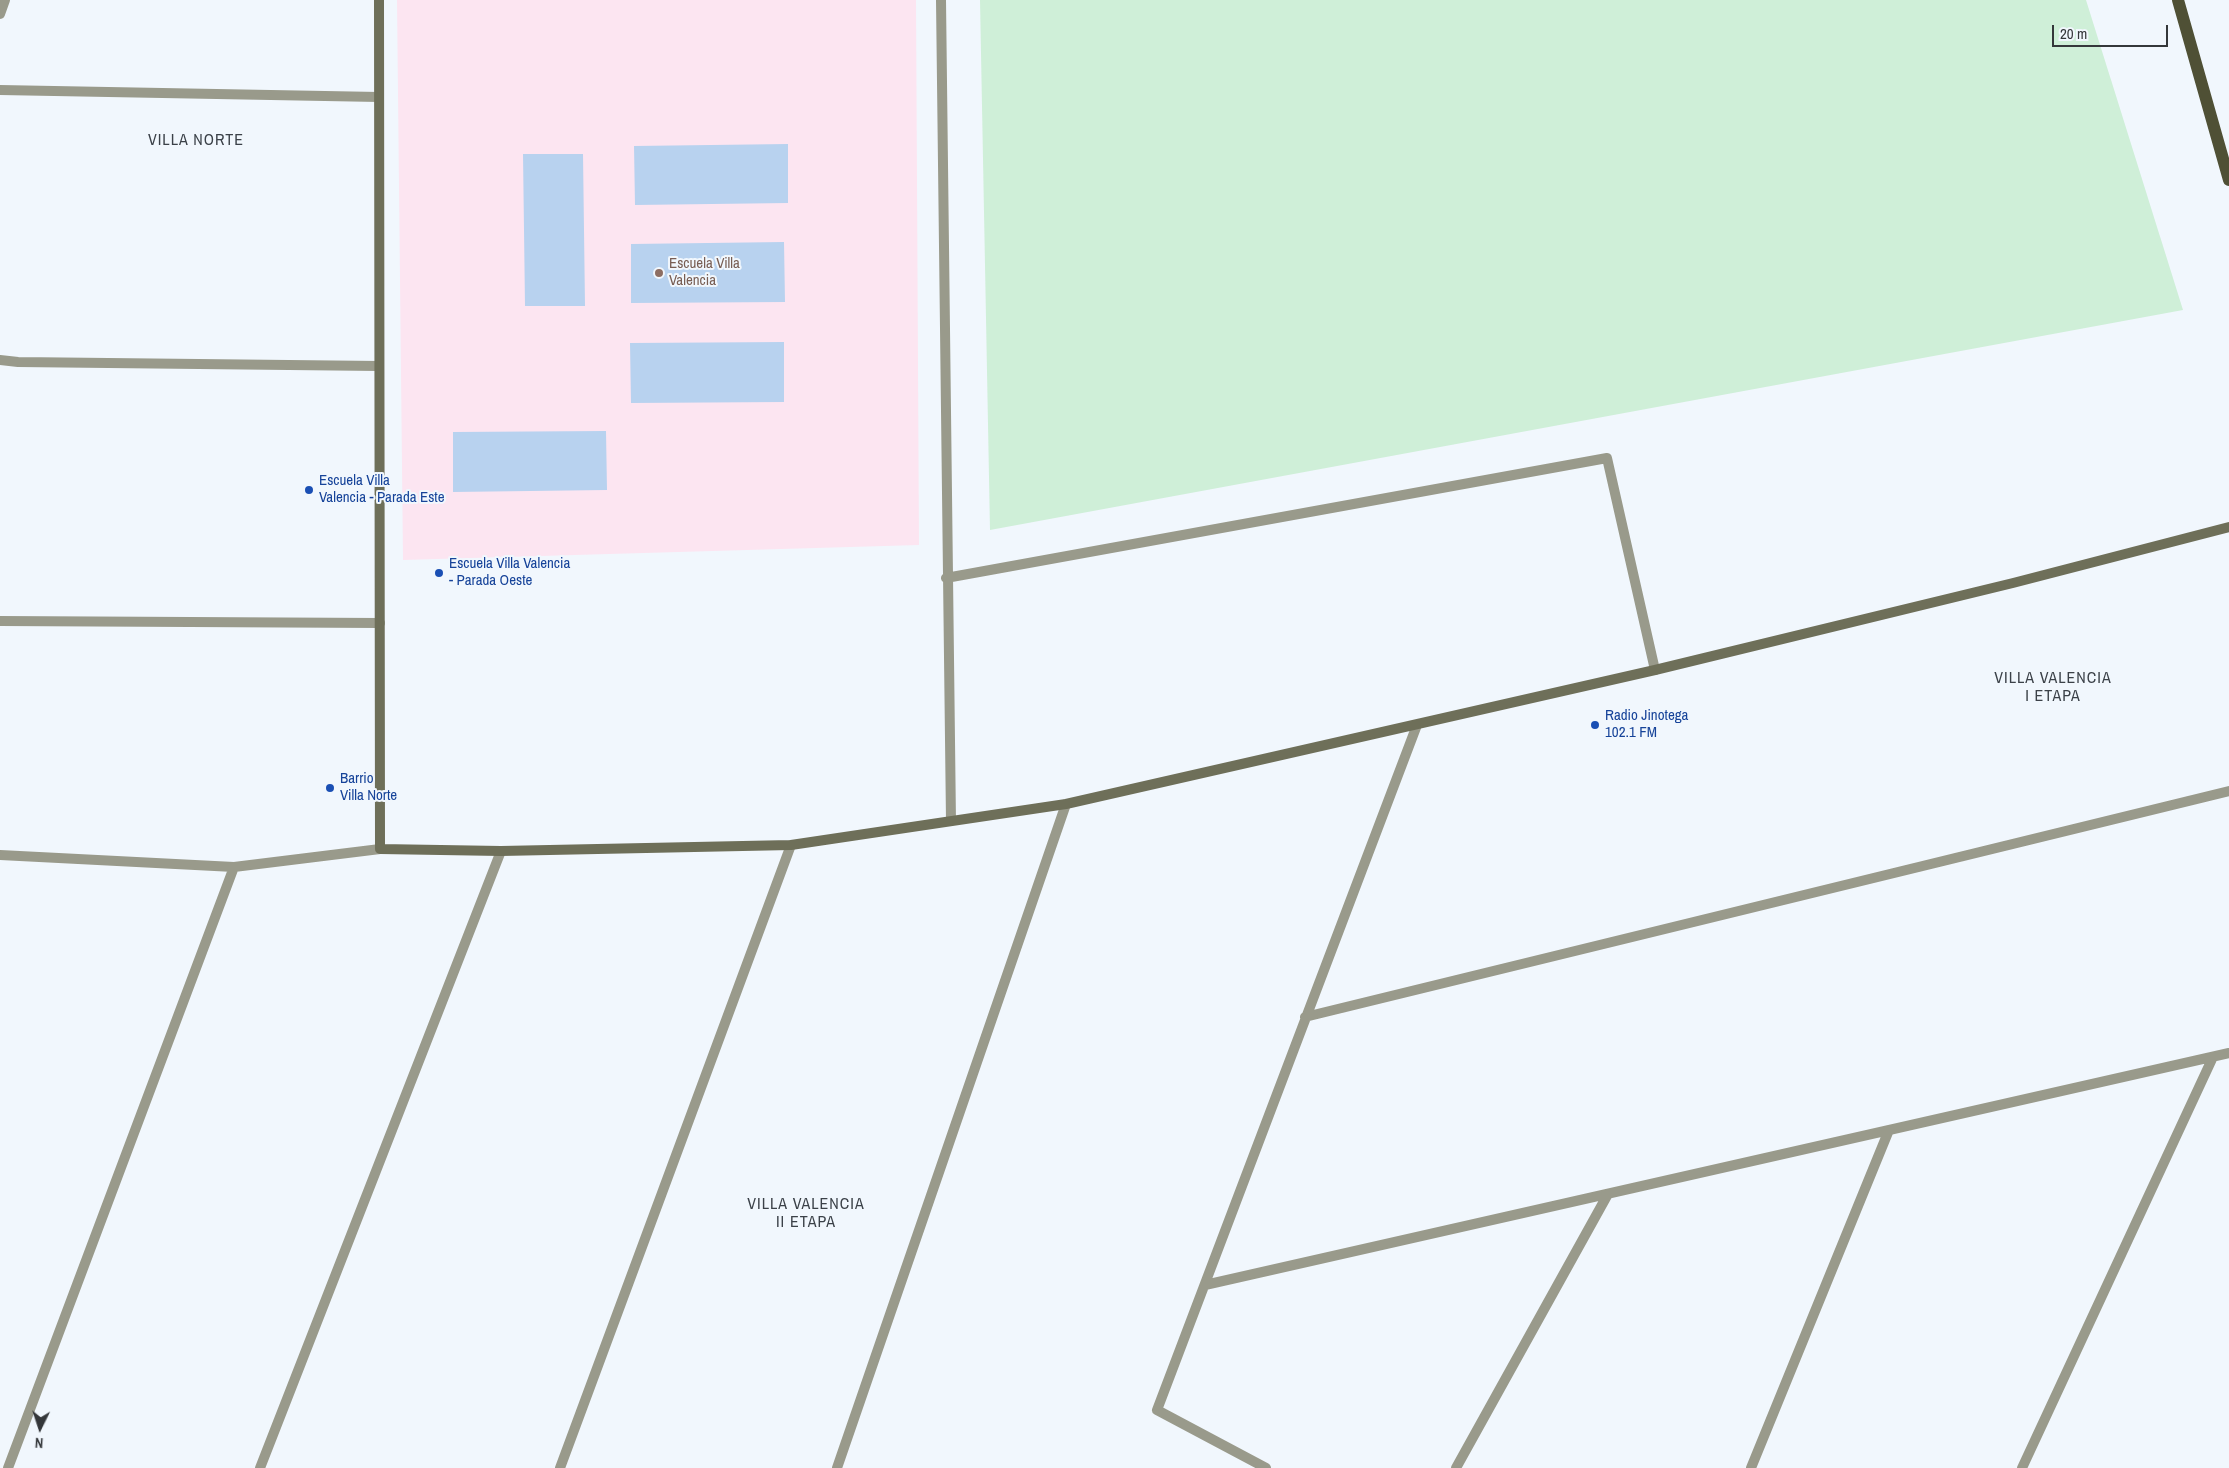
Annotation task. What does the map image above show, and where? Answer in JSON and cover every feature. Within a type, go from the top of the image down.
[{"type":"main road","points":[[2178,0],[2229,180]]},
{"type":"street","points":[[0,14],[5,0]]},
{"type":"street","points":[[379,0],[380,848]]},
{"type":"street","points":[[941,0],[946,578],[951,821]]},
{"type":"street","points":[[0,90],[379,97]]},
{"type":"street","points":[[0,360],[18,362],[379,366]]},
{"type":"street","points":[[946,578],[1607,458],[1655,670]]},
{"type":"street","points":[[0,855],[234,867],[380,848],[501,850],[791,845],[1066,804],[1655,670],[2013,583],[2229,527]]},
{"type":"street","points":[[0,621],[380,623]]},
{"type":"street","points":[[1266,1468],[1157,1410],[1417,725]]},
{"type":"street","points":[[1305,1017],[2229,791]]},
{"type":"street","points":[[837,1468],[1066,804]]},
{"type":"street","points":[[560,1468],[791,845]]},
{"type":"street","points":[[260,1468],[501,850]]},
{"type":"street","points":[[8,1468],[234,867]]},
{"type":"street","points":[[1205,1285],[2229,1053]]},
{"type":"street","points":[[2022,1468],[2213,1057]]},
{"type":"street","points":[[1751,1468],[1889,1130]]},
{"type":"street","points":[[1456,1468],[1608,1194]]},
{"type":"shaded area","name":"Escuela Villa Valencia","points":[[397,0],[916,0],[919,545],[403,560]]},
{"type":"green space","points":[[980,0],[2086,0],[2183,310],[990,530]]},
{"type":"building","points":[[788,144],[788,203],[635,205],[634,146]]},
{"type":"building","points":[[523,154],[583,154],[585,306],[525,306]]},
{"type":"building","points":[[784,242],[785,302],[631,303],[631,244]]},
{"type":"building","points":[[784,342],[784,402],[631,403],[630,343]]},
{"type":"building","points":[[606,431],[607,490],[453,492],[453,432]]},
{"type":"place","name":"Escuela Villa Valencia","points":[[659,273]]},
{"type":"place","name":"Escuela Villa Valencia - Parada Este","points":[[309,490]]},
{"type":"place","name":"Escuela Villa Valencia - Parada Oeste","points":[[439,573]]},
{"type":"place","name":"Radio Jinotega 102.1 FM","points":[[1595,725]]},
{"type":"place","name":"Barrio Villa Norte","points":[[330,788]]},
{"type":"district","name":"VILLA NORTE","points":[[196,141]]},
{"type":"district","name":"VILLA VALENCIA I ETAPA","points":[[2053,688]]},
{"type":"district","name":"VILLA VALENCIA II ETAPA","points":[[806,1214]]}]
